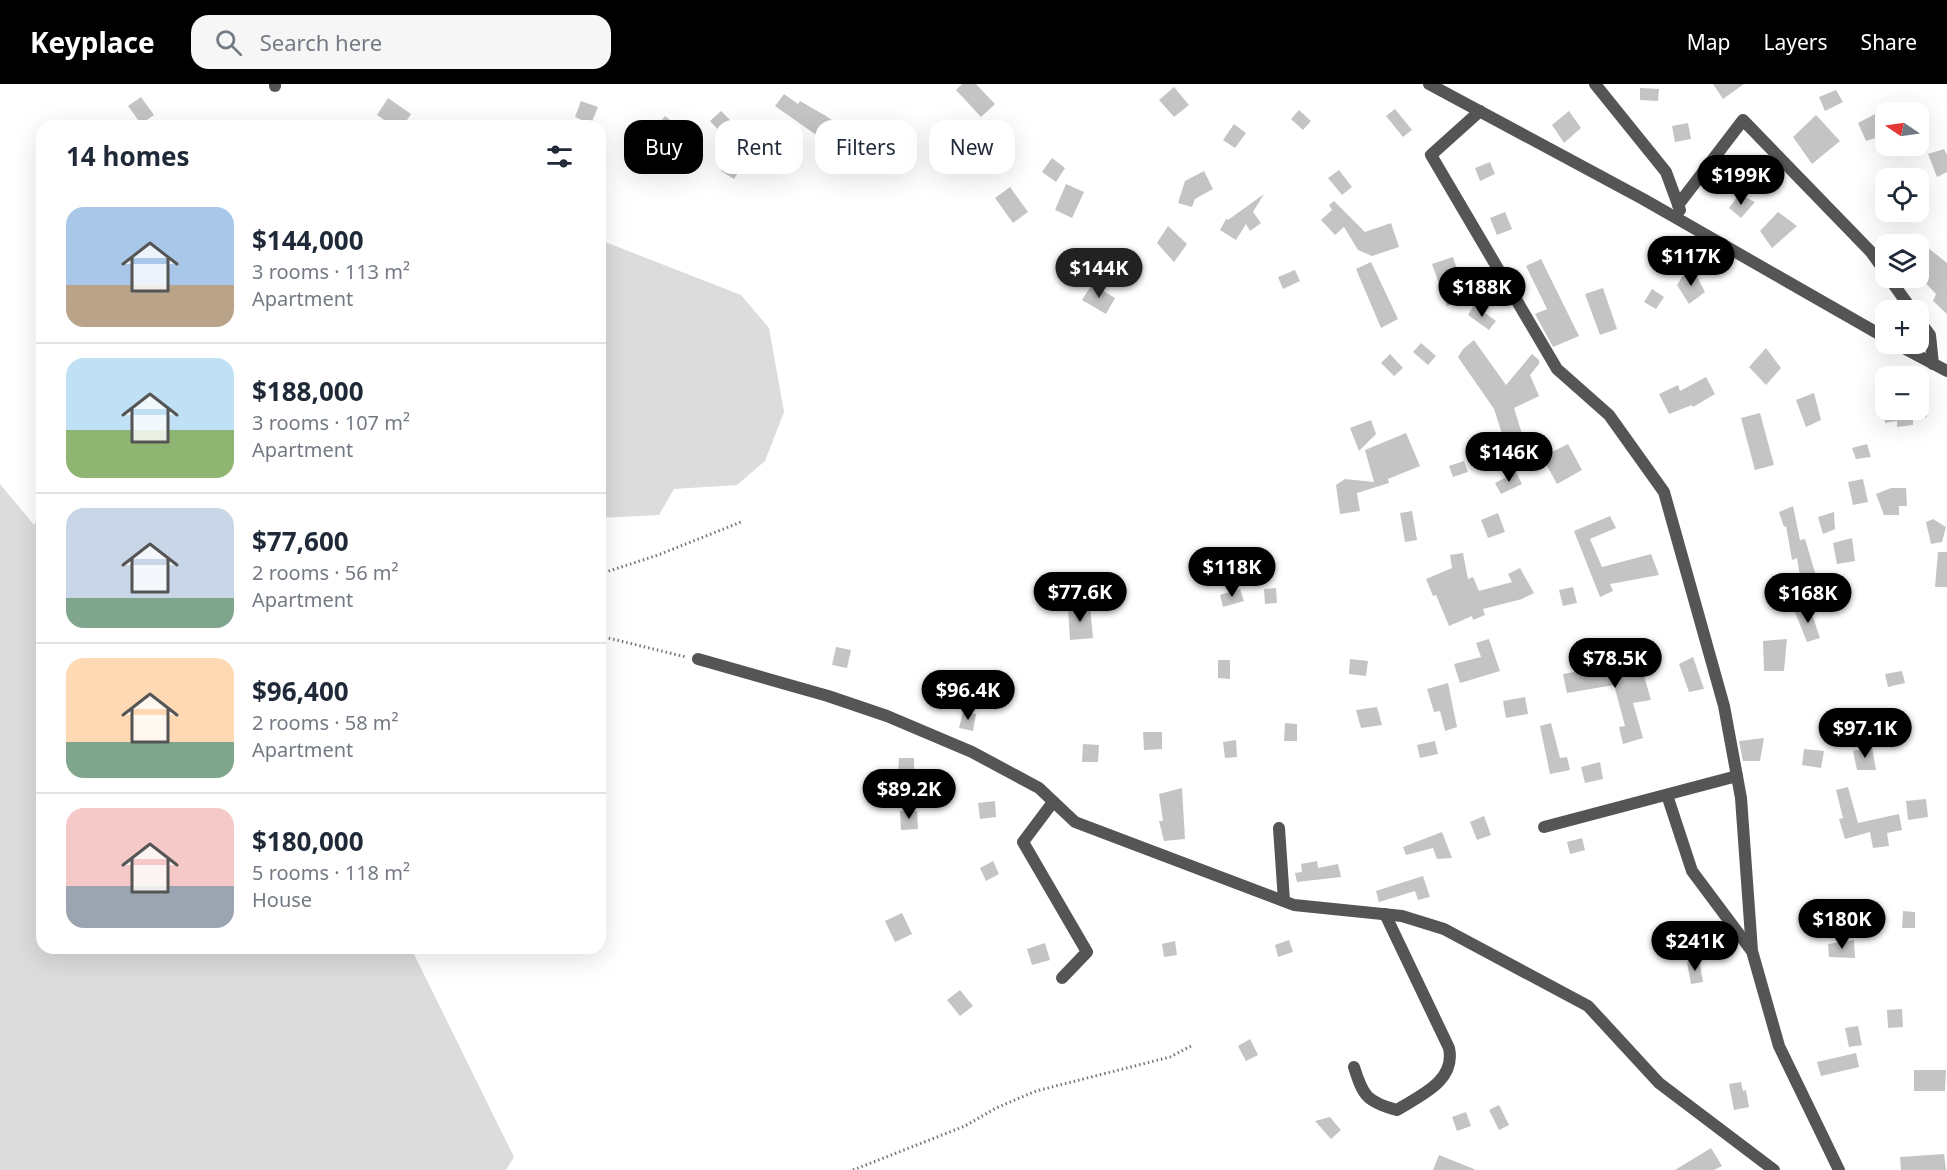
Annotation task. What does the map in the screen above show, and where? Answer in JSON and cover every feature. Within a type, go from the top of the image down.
[{"type":"street","points":[[1428,84],[1685,223],[1875,332]]},
{"type":"street","points":[[1595,84],[1666,172],[1685,223]]},
{"type":"street","points":[[1480,111],[1431,155],[1557,369],[1609,415],[1664,492],[1724,706],[1741,798],[1752,951],[1779,1046],[1839,1170]]},
{"type":"street","points":[[1678,205],[1743,120],[1875,258]]},
{"type":"street","points":[[1929,334],[1933,364]]},
{"type":"street","points":[[1914,354],[1947,371]]},
{"type":"street","points":[[698,659],[828,696],[887,716],[972,752],[1039,788],[1075,822],[1294,905],[1402,916],[1444,929],[1588,1006],[1659,1083],[1774,1170]]},
{"type":"street","points":[[1544,827],[1737,776]]},
{"type":"street","points":[[1666,795],[1692,871],[1752,951]]},
{"type":"street","points":[[1053,802],[1023,843],[1087,952],[1062,978]]},
{"type":"street","points":[[1279,828],[1284,901]]},
{"type":"street","points":[[1354,1067],[1361,1091],[1375,1104],[1397,1110],[1442,1080],[1451,1058],[1449,1048],[1385,914]]},
{"type":"path","points":[[606,572],[658,555],[741,522]]},
{"type":"path","points":[[606,637],[698,659]]},
{"type":"path","points":[[854,1170],[965,1126],[996,1108],[1036,1091],[1170,1057],[1193,1045]]},
{"type":"shaded area","points":[[606,242],[741,295],[769,328],[784,412],[765,461],[737,485],[674,489],[659,515],[606,518]]},
{"type":"shaded area","points":[[0,484],[34,525],[36,521],[36,954],[414,954],[514,1157],[506,1170],[0,1170]]},
{"type":"building","points":[[962,84],[976,84],[995,104],[981,117],[956,90]]},
{"type":"building","points":[[1713,84],[1744,84],[1723,99]]},
{"type":"building","points":[[1174,87],[1189,105],[1174,117],[1159,100]]},
{"type":"building","points":[[1640,88],[1659,89],[1658,101],[1640,100]]},
{"type":"building","points":[[1836,90],[1843,102],[1825,111],[1819,97]]},
{"type":"building","points":[[784,94],[798,104],[800,101],[832,120],[815,120],[815,134],[803,126],[803,120],[795,120],[775,106]]},
{"type":"building","points":[[141,97],[154,115],[147,120],[138,120],[128,106]]},
{"type":"building","points":[[388,98],[411,114],[407,120],[384,120],[377,115]]},
{"type":"building","points":[[581,101],[598,107],[593,120],[582,120],[575,117]]},
{"type":"building","points":[[1395,109],[1412,130],[1403,137],[1386,116]]},
{"type":"building","points":[[1299,110],[1311,121],[1303,130],[1291,119]]},
{"type":"building","points":[[721,111],[730,120],[715,120],[715,126],[710,121]]},
{"type":"building","points":[[1569,111],[1581,128],[1564,143],[1552,125]]},
{"type":"building","points":[[1875,114],[1875,138],[1866,141],[1858,123]]},
{"type":"building","points":[[1816,115],[1840,141],[1812,164],[1793,137]]},
{"type":"building","points":[[1688,123],[1691,139],[1675,142],[1672,126]]},
{"type":"building","points":[[1234,124],[1246,133],[1235,148],[1223,140]]},
{"type":"building","points":[[1944,149],[1947,155],[1947,172],[1937,177],[1929,154]]},
{"type":"building","points":[[1052,158],[1065,168],[1056,182],[1042,172]]},
{"type":"building","points":[[1490,162],[1495,174],[1480,181],[1475,168]]},
{"type":"building","points":[[1339,170],[1352,187],[1342,195],[1328,178]]},
{"type":"building","points":[[1204,171],[1213,189],[1195,199],[1192,207],[1178,203],[1185,181]]},
{"type":"building","points":[[726,174],[737,174],[734,179]]},
{"type":"building","points":[[1066,184],[1084,192],[1072,218],[1055,210]]},
{"type":"building","points":[[1010,187],[1028,212],[1013,223],[995,198]]},
{"type":"building","points":[[1264,194],[1253,212],[1261,223],[1250,231],[1246,224],[1236,240],[1220,230],[1226,219],[1228,220]]},
{"type":"building","points":[[1739,194],[1755,202],[1741,218],[1729,208]]},
{"type":"building","points":[[1334,201],[1365,232],[1391,223],[1399,247],[1372,256],[1358,250],[1344,227],[1335,235],[1321,220],[1332,210],[1329,205]]},
{"type":"building","points":[[1505,212],[1512,229],[1497,235],[1490,218]]},
{"type":"building","points":[[1778,212],[1797,226],[1772,248],[1760,231]]},
{"type":"building","points":[[1168,226],[1187,244],[1174,262],[1157,243]]},
{"type":"building","points":[[1929,249],[1947,263],[1947,314],[1933,301],[1936,294],[1929,287]]},
{"type":"building","points":[[1453,257],[1467,299],[1447,306],[1432,264]]},
{"type":"building","points":[[1541,259],[1579,336],[1553,347],[1535,314],[1547,309],[1526,266]]},
{"type":"building","points":[[1371,262],[1398,319],[1381,328],[1356,269]]},
{"type":"building","points":[[1295,270],[1300,281],[1283,289],[1278,277]]},
{"type":"building","points":[[1695,273],[1705,292],[1689,304],[1677,285],[1684,274]]},
{"type":"building","points":[[1092,284],[1115,298],[1106,314],[1082,300]]},
{"type":"building","points":[[1603,288],[1617,329],[1600,335],[1585,294]]},
{"type":"building","points":[[1652,289],[1664,297],[1656,309],[1644,302]]},
{"type":"building","points":[[1474,305],[1496,321],[1489,330],[1468,315]]},
{"type":"building","points":[[1474,340],[1506,385],[1532,354],[1539,360],[1539,364],[1530,375],[1539,396],[1514,408],[1523,437],[1505,443],[1494,409],[1458,357],[1463,349]]},
{"type":"building","points":[[1421,343],[1436,356],[1428,365],[1413,352]]},
{"type":"building","points":[[1766,348],[1781,368],[1766,385],[1749,367]]},
{"type":"building","points":[[1390,354],[1403,368],[1394,376],[1381,363]]},
{"type":"building","points":[[1706,377],[1715,394],[1693,407],[1692,405],[1669,414],[1659,394],[1678,385],[1680,391]]},
{"type":"building","points":[[1814,393],[1821,420],[1806,427],[1796,400]]},
{"type":"building","points":[[1760,413],[1774,465],[1755,470],[1741,418]]},
{"type":"building","points":[[1371,420],[1376,434],[1359,451],[1350,428]]},
{"type":"building","points":[[1885,420],[1913,420],[1913,425],[1897,427],[1897,421],[1885,423]]},
{"type":"building","points":[[1406,433],[1420,466],[1388,479],[1389,483],[1357,493],[1360,511],[1340,514],[1336,485],[1345,479],[1374,482],[1365,450]]},
{"type":"building","points":[[1568,444],[1582,470],[1557,484],[1542,457]]},
{"type":"building","points":[[1867,444],[1871,457],[1856,459],[1852,448]]},
{"type":"building","points":[[1464,461],[1468,472],[1453,477],[1449,466]]},
{"type":"building","points":[[1516,472],[1522,484],[1501,494],[1495,483]]},
{"type":"building","points":[[1863,479],[1868,502],[1853,505],[1848,482]]},
{"type":"building","points":[[1891,488],[1906,488],[1907,506],[1899,506],[1899,515],[1884,515],[1876,494]]},
{"type":"building","points":[[1793,506],[1800,540],[1805,539],[1817,579],[1801,583],[1797,558],[1792,560],[1786,526],[1784,527],[1779,512]]},
{"type":"building","points":[[1412,511],[1417,540],[1405,542],[1400,513]]},
{"type":"building","points":[[1834,512],[1835,529],[1823,534],[1818,517]]},
{"type":"building","points":[[1498,513],[1505,532],[1488,538],[1481,520]]},
{"type":"building","points":[[1610,516],[1616,528],[1590,539],[1602,567],[1651,554],[1659,575],[1610,584],[1613,591],[1600,597],[1574,531]]},
{"type":"building","points":[[1933,519],[1946,527],[1942,542],[1931,544],[1926,522]]},
{"type":"building","points":[[1852,538],[1855,561],[1837,564],[1833,543]]},
{"type":"building","points":[[1938,552],[1947,552],[1947,587],[1935,587]]},
{"type":"building","points":[[1463,553],[1468,579],[1473,577],[1479,591],[1512,582],[1508,574],[1520,568],[1534,593],[1522,599],[1483,609],[1485,615],[1473,620],[1472,616],[1449,626],[1436,595],[1433,596],[1426,579],[1452,568],[1450,555]]},
{"type":"building","points":[[1573,587],[1577,603],[1563,606],[1559,590]]},
{"type":"building","points":[[1276,588],[1277,603],[1265,604],[1264,589]]},
{"type":"building","points":[[1240,589],[1244,601],[1223,607],[1220,595]]},
{"type":"building","points":[[1090,606],[1093,638],[1070,640],[1068,608]]},
{"type":"building","points":[[1810,608],[1820,638],[1807,642],[1794,610]]},
{"type":"building","points":[[1489,639],[1500,671],[1460,683],[1454,664],[1481,657],[1476,643]]},
{"type":"building","points":[[1787,639],[1784,671],[1764,671],[1763,641]]},
{"type":"building","points":[[1617,646],[1628,673],[1642,669],[1651,700],[1633,703],[1643,738],[1623,744],[1619,727],[1625,726],[1614,685],[1567,693],[1563,674],[1608,666],[1602,652]]},
{"type":"building","points":[[836,647],[851,650],[847,668],[832,665]]},
{"type":"building","points":[[1693,657],[1704,689],[1689,692],[1679,664]]},
{"type":"building","points":[[1350,659],[1368,661],[1366,676],[1349,674]]},
{"type":"building","points":[[1218,660],[1230,660],[1230,679],[1218,678]]},
{"type":"building","points":[[1902,671],[1905,683],[1888,687],[1885,674]]},
{"type":"building","points":[[1448,683],[1457,727],[1445,731],[1440,711],[1434,712],[1427,689]]},
{"type":"building","points":[[1525,697],[1528,714],[1506,718],[1503,701]]},
{"type":"building","points":[[1377,707],[1382,725],[1361,728],[1356,710]]},
{"type":"building","points":[[963,712],[976,714],[973,731],[959,728]]},
{"type":"building","points":[[1285,723],[1297,724],[1297,741],[1284,741]]},
{"type":"building","points":[[1551,723],[1560,758],[1567,757],[1570,770],[1550,774],[1540,726]]},
{"type":"building","points":[[1143,732],[1162,732],[1162,749],[1144,750]]},
{"type":"building","points":[[1764,738],[1760,761],[1743,761],[1739,741]]},
{"type":"building","points":[[1236,740],[1237,757],[1225,758],[1223,742]]},
{"type":"building","points":[[1435,741],[1438,754],[1420,758],[1417,745]]},
{"type":"building","points":[[1083,744],[1099,745],[1098,762],[1082,762]]},
{"type":"building","points":[[1872,747],[1876,770],[1857,770],[1853,751]]},
{"type":"building","points":[[1804,749],[1824,751],[1821,768],[1802,765]]},
{"type":"building","points":[[899,758],[914,758],[914,774],[898,773]]},
{"type":"building","points":[[1600,762],[1603,779],[1585,783],[1581,767]]},
{"type":"building","points":[[1848,787],[1858,823],[1899,814],[1902,830],[1887,833],[1889,846],[1873,848],[1870,832],[1845,839],[1839,819],[1843,818],[1836,790]]},
{"type":"building","points":[[1182,788],[1185,839],[1164,841],[1159,821],[1163,821],[1159,794]]},
{"type":"building","points":[[1926,799],[1928,817],[1908,820],[1906,801]]},
{"type":"building","points":[[995,801],[996,817],[980,819],[978,803]]},
{"type":"building","points":[[900,811],[917,811],[918,829],[901,830]]},
{"type":"building","points":[[1484,816],[1491,835],[1477,840],[1470,822]]},
{"type":"building","points":[[1442,832],[1452,858],[1437,859],[1433,848],[1406,855],[1403,847]]},
{"type":"building","points":[[1582,838],[1585,850],[1570,854],[1567,842]]},
{"type":"building","points":[[993,861],[999,874],[986,881],[980,868]]},
{"type":"building","points":[[1317,861],[1318,868],[1338,864],[1341,877],[1297,882],[1295,873],[1302,872],[1301,864]]},
{"type":"building","points":[[1423,876],[1430,897],[1418,900],[1415,891],[1379,902],[1376,891]]},
{"type":"building","points":[[1903,911],[1915,912],[1915,928],[1902,928]]},
{"type":"building","points":[[902,913],[912,934],[895,942],[885,921]]},
{"type":"building","points":[[1289,940],[1293,952],[1278,957],[1275,945]]},
{"type":"building","points":[[1854,940],[1855,958],[1829,957],[1828,944]]},
{"type":"building","points":[[1175,941],[1177,955],[1164,957],[1162,944]]},
{"type":"building","points":[[1045,943],[1050,960],[1032,965],[1027,949]]},
{"type":"building","points":[[1699,960],[1703,982],[1691,984],[1687,962]]},
{"type":"building","points":[[960,990],[973,1006],[960,1016],[947,1000]]},
{"type":"building","points":[[1902,1009],[1903,1027],[1888,1028],[1887,1010]]},
{"type":"building","points":[[1858,1026],[1862,1045],[1849,1047],[1845,1028]]},
{"type":"building","points":[[1250,1039],[1258,1055],[1246,1061],[1238,1046]]},
{"type":"building","points":[[1856,1053],[1859,1067],[1821,1076],[1817,1062]]},
{"type":"building","points":[[1914,1070],[1946,1070],[1945,1091],[1914,1091]]},
{"type":"building","points":[[1741,1082],[1743,1091],[1746,1090],[1749,1107],[1734,1110],[1729,1084]]},
{"type":"building","points":[[1499,1105],[1509,1125],[1499,1130],[1489,1110]]},
{"type":"building","points":[[1466,1112],[1471,1126],[1457,1131],[1452,1117]]},
{"type":"building","points":[[1330,1117],[1341,1130],[1331,1139],[1315,1121]]},
{"type":"building","points":[[1711,1148],[1722,1166],[1714,1170],[1675,1170]]},
{"type":"building","points":[[1944,1154],[1946,1170],[1901,1170],[1900,1157]]},
{"type":"building","points":[[1439,1155],[1474,1169],[1474,1170],[1433,1170]]}]
